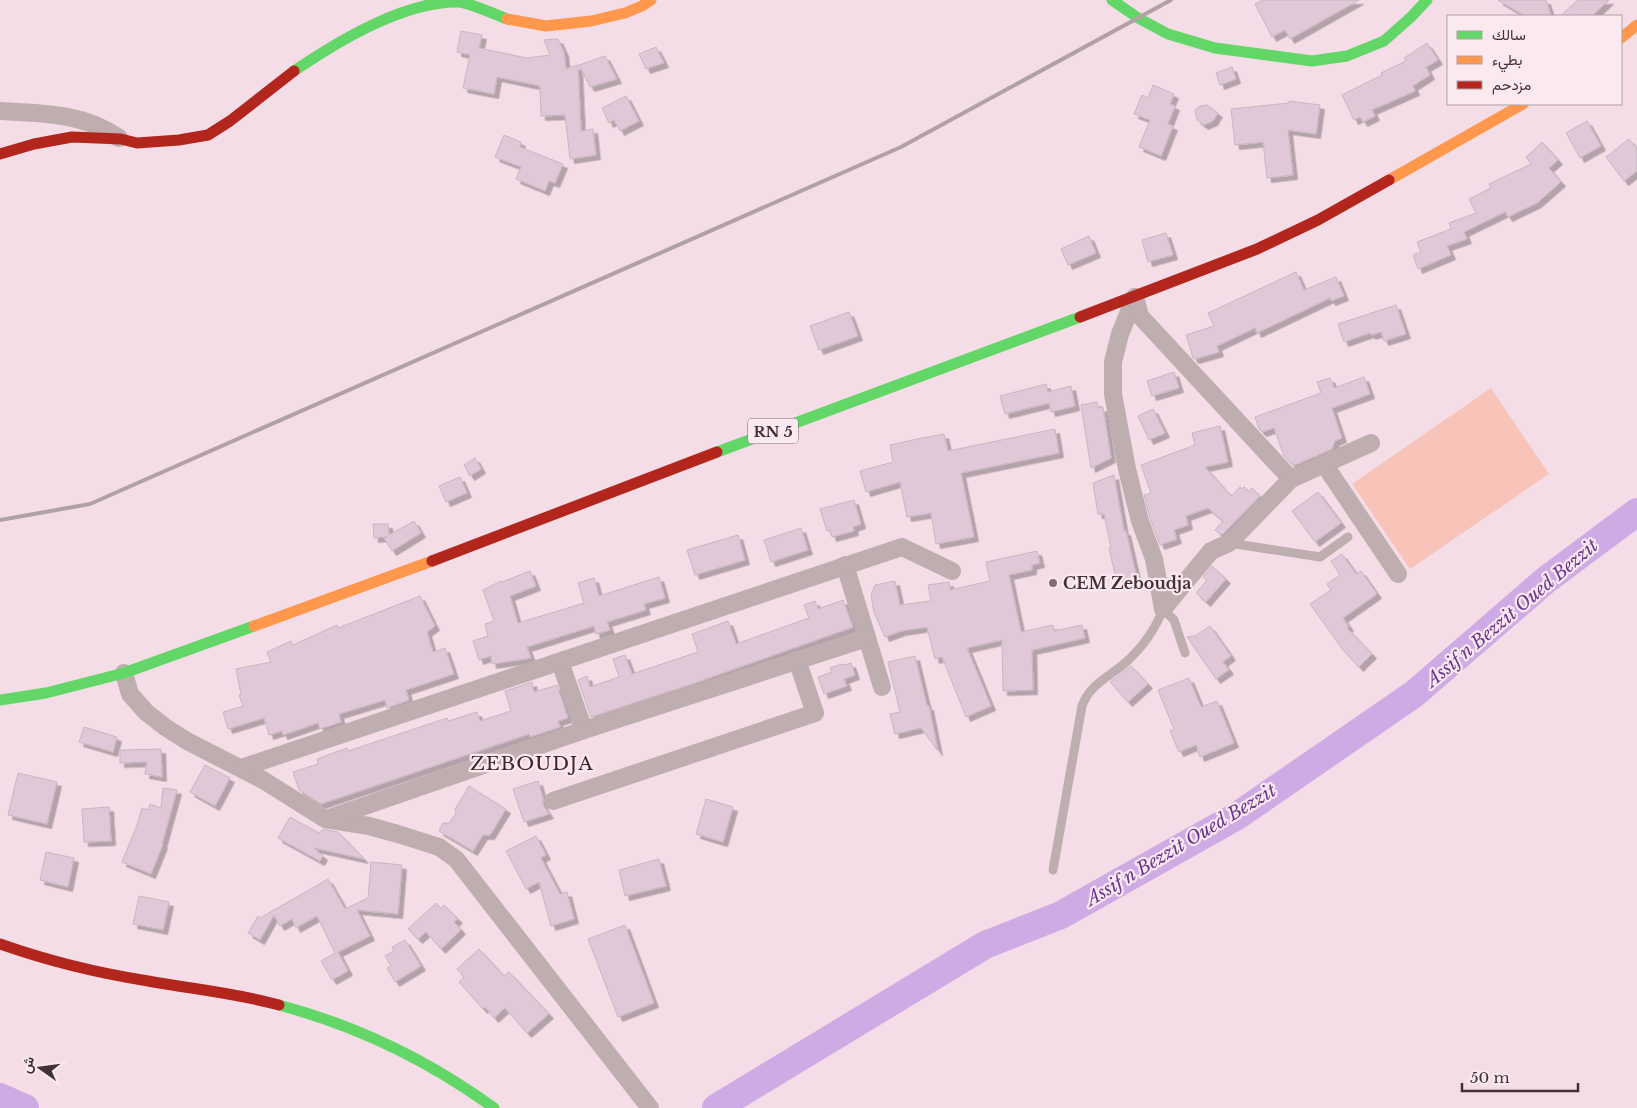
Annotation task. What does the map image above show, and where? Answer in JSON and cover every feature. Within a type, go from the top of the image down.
[{"type":"main road","points":[[1112,0],[1138,18],[1168,34],[1215,48],[1312,61],[1347,56],[1384,41],[1427,0]]},
{"type":"main road","points":[[0,154],[64,138],[122,139],[136,143],[179,140],[208,135],[230,121],[293,72],[350,34],[411,5],[436,1],[460,2],[508,19],[546,26],[591,21],[645,2]]},
{"type":"main road","points":[[1622,37],[1637,24]]},
{"type":"main road","name":"RN 5","points":[[0,700],[46,693],[124,673],[414,567],[1135,297],[1258,249],[1318,220],[1521,105]]},
{"type":"main road","points":[[0,944],[39,958],[126,978],[274,1003],[320,1016],[396,1047],[469,1089],[494,1108]]},
{"type":"street","points":[[0,111],[65,115],[85,120],[106,129],[122,139]]},
{"type":"street","points":[[1135,297],[1140,316],[1290,479]]},
{"type":"street","points":[[1135,297],[1120,334],[1113,362],[1113,394],[1127,469],[1140,521],[1154,558],[1164,609]]},
{"type":"street","points":[[1164,609],[1212,552],[1229,543],[1290,479],[1371,443]]},
{"type":"street","points":[[1324,464],[1398,574]]},
{"type":"street","points":[[242,768],[902,547],[952,571]]},
{"type":"street","points":[[845,565],[882,687]]},
{"type":"street","points":[[325,819],[584,730],[866,638]]},
{"type":"street","points":[[553,801],[815,713],[797,660]]},
{"type":"street","points":[[560,662],[584,730]]},
{"type":"street","points":[[124,673],[130,694],[146,712],[165,727],[187,741],[263,780],[325,819],[369,826],[398,834],[439,847],[456,859],[650,1108]]},
{"type":"lane","points":[[1229,543],[1320,557],[1348,537]]},
{"type":"lane","points":[[1053,870],[1082,706],[1086,696],[1094,686],[1124,664],[1140,649],[1152,634],[1164,609],[1174,620],[1186,653]]},
{"type":"shaded area","points":[[1491,388],[1549,474],[1410,569],[1352,484]]},
{"type":"building","points":[[1263,0],[1359,0],[1290,39],[1285,30],[1272,37],[1255,4]]},
{"type":"building","points":[[1498,0],[1546,0],[1551,15],[1523,15]]},
{"type":"building","points":[[1578,0],[1609,0],[1593,15],[1561,15]]},
{"type":"building","points":[[461,31],[482,35],[479,48],[527,58],[550,55],[544,40],[558,39],[564,52],[566,69],[578,65],[581,131],[593,129],[596,155],[570,159],[565,115],[541,116],[540,86],[497,77],[494,94],[463,88],[470,55],[457,52]]},
{"type":"building","points":[[1427,43],[1438,60],[1426,67],[1430,75],[1413,86],[1415,91],[1372,110],[1375,116],[1363,122],[1360,117],[1354,120],[1342,95],[1406,61],[1404,58]]},
{"type":"building","points":[[656,47],[664,63],[646,69],[639,54]]},
{"type":"building","points":[[605,56],[617,79],[590,87],[579,65]]},
{"type":"building","points":[[1232,67],[1236,79],[1220,85],[1216,73]]},
{"type":"building","points":[[1153,85],[1174,94],[1170,104],[1175,106],[1168,124],[1173,126],[1161,156],[1139,147],[1150,120],[1134,114],[1142,95],[1148,98]]},
{"type":"building","points":[[626,96],[639,121],[620,131],[614,120],[609,123],[602,108]]},
{"type":"building","points":[[1289,101],[1320,105],[1316,134],[1288,130],[1293,175],[1267,178],[1263,142],[1235,145],[1231,109],[1289,103]]},
{"type":"building","points":[[1207,105],[1218,113],[1213,121],[1204,125],[1197,120],[1195,110],[1200,106]]},
{"type":"building","points":[[1587,121],[1601,146],[1580,158],[1566,133]]},
{"type":"building","points":[[504,135],[521,142],[520,147],[563,164],[555,183],[549,181],[545,191],[516,179],[521,167],[495,157]]},
{"type":"building","points":[[1629,139],[1637,149],[1637,171],[1624,181],[1606,157]]},
{"type":"building","points":[[1542,142],[1558,160],[1549,168],[1561,182],[1537,203],[1508,217],[1505,212],[1464,232],[1467,239],[1447,246],[1451,255],[1418,269],[1413,255],[1421,252],[1417,242],[1451,229],[1449,223],[1476,213],[1469,199],[1491,188],[1489,184],[1531,164],[1526,157]]},
{"type":"building","points":[[1166,233],[1173,255],[1148,262],[1142,240]]},
{"type":"building","points":[[1089,236],[1096,253],[1068,265],[1061,249]]},
{"type":"building","points":[[1296,272],[1304,290],[1336,277],[1344,296],[1331,301],[1330,298],[1257,333],[1255,328],[1217,346],[1219,352],[1193,358],[1186,335],[1214,326],[1208,313]]},
{"type":"building","points":[[1396,305],[1406,334],[1384,341],[1381,332],[1371,335],[1370,333],[1344,342],[1338,324]]},
{"type":"building","points":[[849,312],[858,336],[819,350],[810,326]]},
{"type":"building","points":[[1174,372],[1179,388],[1152,396],[1147,381]]},
{"type":"building","points":[[1364,377],[1370,394],[1332,408],[1342,438],[1335,441],[1332,449],[1295,465],[1284,456],[1274,428],[1262,432],[1259,429],[1255,417],[1321,393],[1317,382],[1330,378],[1334,388]]},
{"type":"building","points":[[1046,384],[1048,392],[1071,386],[1075,406],[1051,412],[1049,403],[1005,414],[1000,396]]},
{"type":"building","points":[[1097,402],[1098,408],[1103,407],[1111,458],[1091,468],[1081,405]]},
{"type":"building","points":[[1153,409],[1165,433],[1149,440],[1138,416]]},
{"type":"building","points":[[1220,426],[1228,462],[1205,467],[1231,496],[1240,487],[1242,489],[1244,487],[1249,491],[1252,488],[1260,496],[1221,535],[1215,530],[1223,521],[1208,508],[1186,516],[1188,525],[1174,530],[1177,539],[1160,545],[1144,495],[1151,493],[1141,465],[1195,445],[1192,433]]},
{"type":"building","points":[[1055,429],[1059,453],[961,473],[974,537],[936,544],[931,513],[907,517],[900,482],[866,492],[860,471],[893,462],[890,445],[922,438],[944,434],[948,451]]},
{"type":"building","points":[[475,458],[481,469],[470,476],[464,465]]},
{"type":"building","points":[[1114,475],[1124,531],[1126,531],[1137,579],[1121,583],[1120,578],[1116,579],[1104,514],[1098,514],[1093,483]]},
{"type":"building","points":[[460,477],[467,493],[446,502],[439,486]]},
{"type":"building","points":[[1318,492],[1341,523],[1315,542],[1292,511]]},
{"type":"building","points":[[854,500],[861,524],[853,527],[854,531],[832,537],[830,530],[827,531],[820,509]]},
{"type":"building","points":[[414,521],[421,533],[392,551],[384,538],[387,537],[374,538],[373,524],[388,524],[389,535]]},
{"type":"building","points":[[801,528],[808,550],[771,562],[764,540]]},
{"type":"building","points":[[738,535],[745,560],[695,575],[687,550]]},
{"type":"building","points":[[1037,551],[1040,563],[1032,565],[1032,570],[1009,575],[1021,632],[1053,625],[1054,631],[1082,625],[1085,638],[1032,650],[1033,690],[1003,691],[1002,640],[967,648],[991,706],[966,717],[942,657],[935,659],[927,627],[901,631],[885,637],[874,612],[871,595],[875,585],[895,581],[900,605],[931,601],[928,585],[949,582],[950,590],[990,581],[986,562]]},
{"type":"building","points":[[1342,554],[1356,574],[1361,571],[1377,594],[1343,618],[1349,627],[1347,628],[1372,654],[1359,667],[1343,650],[1310,604],[1331,590],[1327,584],[1340,575],[1331,561]]},
{"type":"building","points":[[1212,566],[1226,579],[1206,602],[1196,593],[1207,580],[1203,577]]},
{"type":"building","points":[[530,571],[536,586],[510,596],[518,623],[584,603],[578,583],[594,578],[599,596],[659,577],[665,598],[644,604],[646,610],[607,622],[610,630],[596,634],[594,626],[527,647],[531,658],[492,664],[491,656],[479,660],[473,641],[488,636],[485,624],[494,621],[483,590],[501,581]]},
{"type":"building","points":[[420,596],[435,626],[427,632],[433,652],[445,648],[454,674],[406,690],[409,700],[387,708],[385,700],[339,714],[341,722],[320,729],[318,723],[283,735],[282,731],[269,735],[264,718],[228,729],[223,712],[243,706],[239,695],[241,695],[236,669],[271,662],[267,652],[291,641],[293,645],[337,625],[338,628]]},
{"type":"building","points":[[843,600],[853,627],[695,683],[591,717],[578,680],[587,676],[590,687],[619,677],[613,659],[625,655],[632,674],[698,652],[692,634],[728,621],[736,644],[809,618],[804,605],[815,601],[818,609]]},
{"type":"building","points":[[1210,626],[1231,656],[1223,662],[1229,670],[1216,679],[1187,637],[1195,636]]},
{"type":"building","points":[[915,656],[927,706],[929,706],[938,751],[921,728],[895,734],[890,714],[900,712],[888,662]]},
{"type":"building","points":[[851,663],[855,675],[844,679],[847,686],[824,694],[818,677],[832,672],[830,668]]},
{"type":"building","points":[[1131,666],[1148,684],[1128,702],[1110,682]]},
{"type":"building","points":[[1189,678],[1201,707],[1217,701],[1234,743],[1200,757],[1196,745],[1179,752],[1170,731],[1174,729],[1158,690]]},
{"type":"building","points":[[532,682],[534,692],[557,685],[568,718],[558,721],[560,727],[530,737],[529,734],[321,804],[299,790],[293,772],[318,764],[317,759],[347,748],[348,751],[447,718],[448,721],[477,712],[480,721],[511,711],[505,691]]},
{"type":"building","points":[[84,727],[117,737],[113,752],[79,742]]},
{"type":"building","points":[[161,749],[162,777],[145,774],[147,762],[120,763],[120,750]]},
{"type":"building","points":[[205,765],[230,778],[215,806],[190,792]]},
{"type":"building","points":[[18,773],[57,782],[47,824],[8,815]]},
{"type":"building","points":[[538,781],[543,805],[549,814],[524,822],[513,789]]},
{"type":"building","points":[[469,786],[506,809],[490,835],[483,835],[473,851],[439,831],[443,823],[449,823],[456,813],[455,809]]},
{"type":"building","points":[[163,788],[177,790],[163,844],[151,874],[122,862],[142,808],[148,810],[150,804],[161,808]]},
{"type":"building","points":[[706,799],[733,807],[723,842],[696,834]]},
{"type":"building","points":[[109,807],[111,841],[84,842],[82,809]]},
{"type":"building","points":[[290,817],[319,833],[323,829],[338,832],[364,859],[314,848],[323,856],[320,861],[278,838]]},
{"type":"building","points":[[536,836],[546,855],[541,858],[560,894],[567,892],[574,919],[551,926],[539,882],[526,889],[506,851]]},
{"type":"building","points":[[46,852],[74,858],[68,887],[40,880]]},
{"type":"building","points":[[659,859],[666,886],[625,896],[619,870]]},
{"type":"building","points":[[371,862],[402,865],[398,914],[357,910],[370,936],[338,952],[348,971],[332,980],[321,961],[335,953],[317,916],[296,928],[292,919],[280,926],[274,915],[260,940],[248,933],[258,916],[260,918],[328,879],[345,909],[368,898]]},
{"type":"building","points":[[139,896],[169,902],[163,930],[133,924]]},
{"type":"building","points":[[436,903],[441,908],[444,905],[458,919],[454,922],[461,930],[441,949],[426,932],[418,939],[408,929]]},
{"type":"building","points":[[625,925],[654,1003],[618,1017],[588,939]]},
{"type":"building","points":[[405,940],[421,966],[395,982],[387,968],[391,966],[385,956],[394,951],[392,947]]},
{"type":"building","points":[[479,949],[504,976],[509,972],[549,1014],[527,1033],[505,1008],[494,1018],[485,1007],[483,1009],[459,982],[464,977],[457,969]]},
{"type":"waterway","name":"Assif n Bezzit Oued Bezzit","points":[[716,1108],[985,945],[1061,915],[1237,816],[1414,694],[1546,580],[1637,512]]},
{"type":"waterway","points":[[0,1097],[25,1108]]},
{"type":"railway","points":[[0,520],[90,504],[901,147],[1171,0]]},
{"type":"traffic: fast","points":[[1112,0],[1138,18],[1168,34],[1215,48],[1312,61],[1347,56],[1384,41],[1427,0]]},
{"type":"traffic: fast","points":[[294,71],[330,48],[372,25],[417,8],[439,3],[460,2],[507,19]]},
{"type":"traffic: fast","points":[[717,452],[1080,317]]},
{"type":"traffic: fast","points":[[0,700],[46,693],[124,673],[254,626]]},
{"type":"traffic: fast","points":[[279,1005],[337,1023],[391,1046],[444,1075],[494,1108]]},
{"type":"traffic: slow","points":[[507,19],[546,26],[591,21],[625,13],[651,0]]},
{"type":"traffic: slow","points":[[1622,37],[1637,25]]},
{"type":"traffic: slow","points":[[1389,180],[1521,105]]},
{"type":"traffic: slow","points":[[254,626],[432,561]]},
{"type":"traffic: jam","points":[[0,154],[34,144],[72,137],[121,139],[137,143],[179,140],[208,135],[230,121],[294,71]]},
{"type":"traffic: jam","points":[[1080,317],[1257,249],[1318,220],[1389,180]]},
{"type":"traffic: jam","points":[[432,561],[717,452]]},
{"type":"traffic: jam","points":[[0,944],[36,956],[91,970],[230,994],[279,1005]]},
{"type":"place","name":"CEM Zeboudja","points":[[1053,583]]},
{"type":"district","name":"ZEBOUDJA","points":[[532,763]]}]
